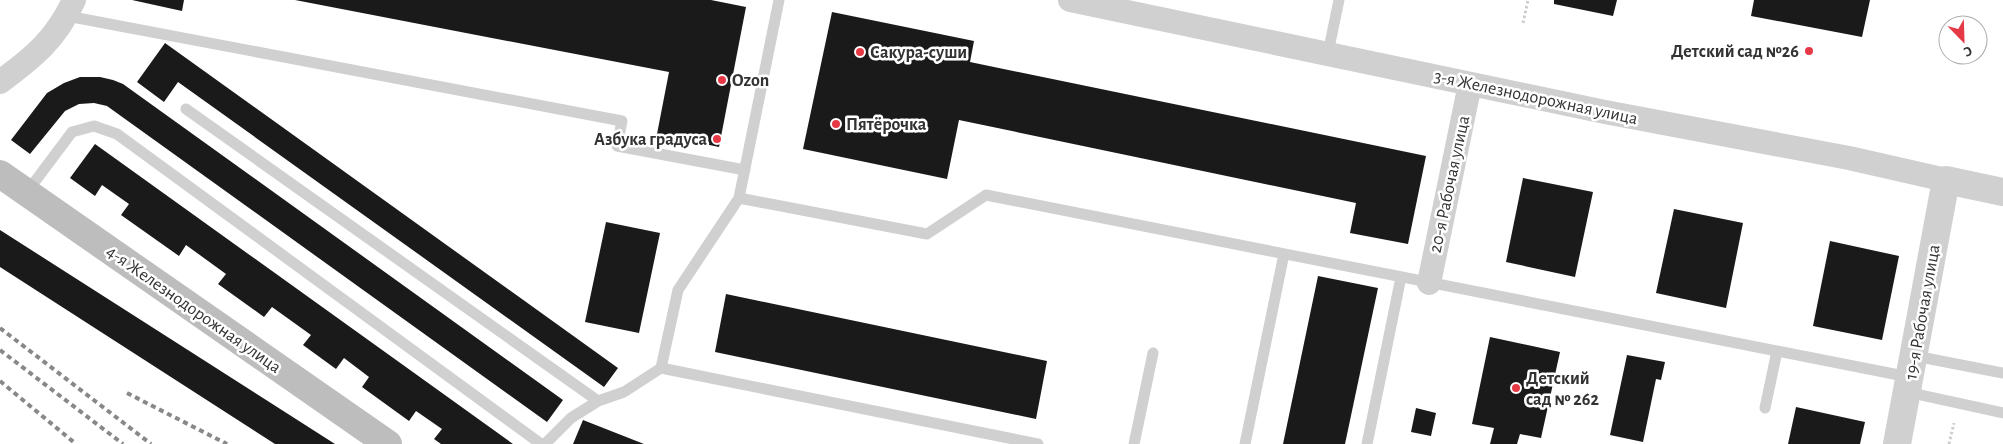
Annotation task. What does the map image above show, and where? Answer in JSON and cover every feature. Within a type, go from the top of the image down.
[{"type":"main road","name":"4-я Железнодорожная улица","points":[[0,174],[388,444]]},
{"type":"street","name":"3-я Железнодорожная улица","points":[[1070,0],[1605,112],[1848,158],[2003,192]]},
{"type":"street","points":[[0,82],[29,61],[55,35],[71,8]]},
{"type":"street","name":"20-я Рабочая улица","points":[[1429,283],[1470,84]]},
{"type":"street","name":"19-я Рабочая улица","points":[[1897,444],[1946,180]]},
{"type":"lane","points":[[661,368],[678,290],[740,198],[779,0]]},
{"type":"lane","points":[[1328,53],[1339,0]]},
{"type":"lane","points":[[71,8],[622,121],[617,146],[745,170]]},
{"type":"lane","points":[[186,109],[598,401]]},
{"type":"lane","points":[[27,192],[72,132],[94,126],[117,134],[543,444],[571,418],[598,401],[624,392],[661,368],[1038,444]]},
{"type":"lane","points":[[740,198],[927,234],[986,195],[1401,278],[1911,375],[2003,373]]},
{"type":"lane","points":[[1245,444],[1284,254]]},
{"type":"lane","points":[[1367,444],[1401,278]]},
{"type":"lane","points":[[1765,408],[1777,351]]},
{"type":"lane","points":[[1134,444],[1153,353]]},
{"type":"lane","points":[[1911,375],[2003,413]]},
{"type":"path","points":[[1523,23],[1528,0]]},
{"type":"building","points":[[132,0],[184,0],[182,11]]},
{"type":"building","points":[[295,0],[711,0],[746,7],[719,147],[657,134],[669,72]]},
{"type":"building","points":[[1554,0],[1617,0],[1613,16],[1554,4]]},
{"type":"building","points":[[1754,0],[1870,0],[1862,37],[1751,16]]},
{"type":"building","points":[[832,12],[974,41],[970,62],[1426,156],[1408,244],[1350,233],[1356,203],[959,120],[947,179],[803,149]]},
{"type":"building","points":[[165,43],[618,368],[604,387],[178,82],[164,102],[137,82]]},
{"type":"building","points":[[80,77],[100,77],[123,84],[563,400],[547,422],[107,106],[94,103],[79,104],[65,111],[30,154],[11,140],[47,93],[64,83]]},
{"type":"building","points":[[95,144],[513,444],[441,444],[434,439],[442,429],[416,411],[409,421],[362,387],[369,377],[344,358],[336,369],[303,345],[311,335],[272,307],[264,317],[218,284],[226,274],[186,245],[179,256],[121,215],[129,204],[102,185],[95,196],[70,178]]},
{"type":"building","points":[[1523,178],[1593,192],[1575,277],[1506,262]]},
{"type":"building","points":[[1674,209],[1743,223],[1726,308],[1656,293]]},
{"type":"building","points":[[606,222],[660,233],[639,333],[585,322]]},
{"type":"building","points":[[0,230],[335,444],[275,444],[0,267]]},
{"type":"building","points":[[1830,241],[1899,256],[1882,340],[1813,326]]},
{"type":"building","points":[[1318,276],[1378,288],[1345,444],[1283,444]]},
{"type":"building","points":[[726,294],[1047,361],[1036,419],[715,352]]},
{"type":"building","name":"Детский сад № 262","points":[[1490,337],[1560,352],[1541,438],[1520,434],[1517,444],[1490,444],[1494,428],[1472,424]]},
{"type":"building","points":[[1627,355],[1665,362],[1661,380],[1656,379],[1643,442],[1610,435]]},
{"type":"building","points":[[1796,407],[1865,422],[1860,444],[1788,444]]},
{"type":"building","points":[[1416,408],[1436,413],[1431,436],[1411,432]]},
{"type":"building","points":[[583,420],[644,444],[573,444]]},
{"type":"railway","points":[[0,328],[151,444]]},
{"type":"railway","points":[[0,350],[123,444]]},
{"type":"railway","points":[[0,381],[76,444]]},
{"type":"railway","points":[[127,393],[227,444]]},
{"type":"place","name":"Детский сад №26","points":[[1809,51]]},
{"type":"place","name":"Сакура-суши","points":[[860,52]]},
{"type":"place","name":"Ozon","points":[[722,80]]},
{"type":"place","name":"Пятёрочка","points":[[836,124]]},
{"type":"place","name":"Азбука градуса","points":[[717,139]]},
{"type":"place","name":"Детский сад № 262","points":[[1516,388]]}]
